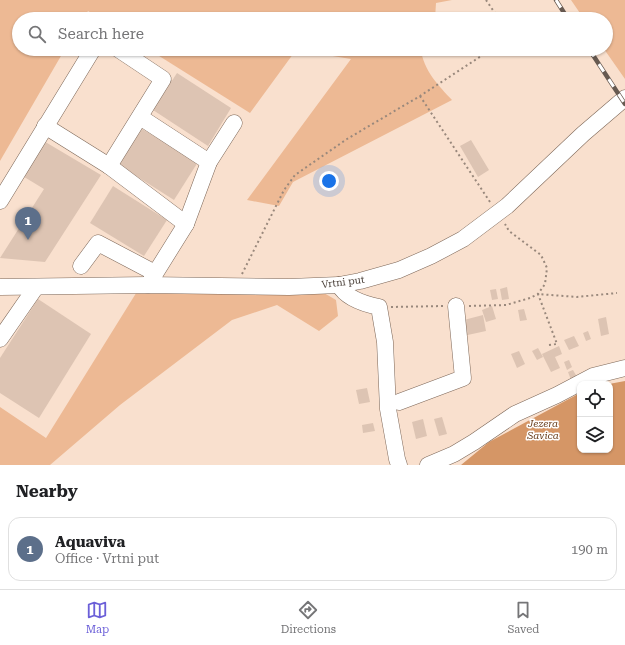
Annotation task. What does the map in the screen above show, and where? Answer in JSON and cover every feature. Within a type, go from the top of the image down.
[{"type":"street","points":[[0,202],[89,56]]},
{"type":"street","points":[[109,166],[163,79],[128,56]]},
{"type":"street","name":"Vrtni put","points":[[0,287],[36,287],[152,279],[236,286],[289,287],[338,285],[360,281],[400,270],[463,239],[507,206],[583,134],[625,98]]},
{"type":"street","points":[[140,116],[209,162]]},
{"type":"street","points":[[81,266],[98,243],[152,279],[186,224],[209,162],[234,123]]},
{"type":"street","points":[[45,126],[109,166],[186,224]]},
{"type":"street","points":[[338,285],[343,292],[355,299],[369,305],[379,307],[385,342],[388,409],[399,465]]},
{"type":"street","points":[[0,339],[36,287]]},
{"type":"street","points":[[400,402],[464,378],[456,306]]},
{"type":"street","points":[[428,465],[454,454],[515,414],[557,395],[593,376],[625,368]]},
{"type":"path","points":[[486,0],[494,12]]},
{"type":"path","points":[[236,286],[284,190],[295,175],[347,139],[420,96],[481,56]]},
{"type":"path","points":[[549,345],[557,344],[538,294],[577,296],[617,294]]},
{"type":"shaded area","points":[[0,0],[452,0],[436,3],[435,12],[12,12],[12,56],[61,56],[0,161]]},
{"type":"shaded area","points":[[571,0],[625,0],[625,79],[609,56],[613,56],[613,12],[579,12]]},
{"type":"shaded area","points":[[159,56],[292,56],[250,113]]},
{"type":"shaded area","points":[[333,56],[422,56],[432,77],[452,100],[293,182],[279,206],[247,200],[351,59]]},
{"type":"shaded area","points":[[138,290],[324,293],[336,300],[338,316],[319,331],[277,305],[232,320],[120,405],[50,465],[0,465],[0,407],[46,438]]},
{"type":"shaded area","points":[[625,381],[625,465],[461,465],[489,442],[577,395],[577,453],[613,453],[613,383]]},
{"type":"building","points":[[177,73],[231,108],[208,146],[153,110]]},
{"type":"building","points":[[142,129],[198,162],[174,200],[119,165]]},
{"type":"building","points":[[42,140],[101,175],[45,262],[0,258],[44,189],[21,175]]},
{"type":"building","points":[[471,140],[489,170],[478,177],[460,146]]},
{"type":"building","points":[[113,186],[167,220],[144,256],[90,223]]},
{"type":"building","points":[[507,287],[509,299],[502,300],[500,289]]},
{"type":"building","points":[[496,289],[498,299],[492,300],[490,290]]},
{"type":"building","points":[[38,299],[91,334],[39,418],[0,393],[0,358]]},
{"type":"building","points":[[492,306],[496,319],[486,322],[482,310]]},
{"type":"building","points":[[524,309],[527,320],[520,321],[518,310]]},
{"type":"building","points":[[483,315],[486,331],[463,336],[460,321]]},
{"type":"building","points":[[606,317],[609,334],[601,336],[598,319]]},
{"type":"building","points":[[588,331],[591,339],[586,341],[583,333]]},
{"type":"building","points":[[574,336],[579,346],[569,350],[564,340]]},
{"type":"building","points":[[559,346],[562,354],[555,357],[560,368],[551,372],[542,354]]},
{"type":"building","points":[[538,348],[543,357],[537,360],[532,351]]},
{"type":"building","points":[[519,351],[525,364],[517,368],[511,354]]},
{"type":"building","points":[[569,360],[572,367],[567,370],[564,362]]},
{"type":"building","points":[[573,370],[577,377],[571,380],[568,372]]},
{"type":"building","points":[[367,388],[370,402],[359,404],[356,390]]},
{"type":"building","points":[[442,417],[447,434],[439,436],[434,419]]},
{"type":"building","points":[[423,419],[427,436],[416,439],[412,422]]},
{"type":"building","points":[[373,423],[375,431],[363,433],[362,425]]},
{"type":"railway","points":[[556,0],[564,12]]},
{"type":"railway","points":[[594,56],[625,104]]},
{"type":"place","name":"Aquaviva","points":[[28,240]]},
{"type":"park label","name":"Jezera Savica","points":[[543,428]]}]
